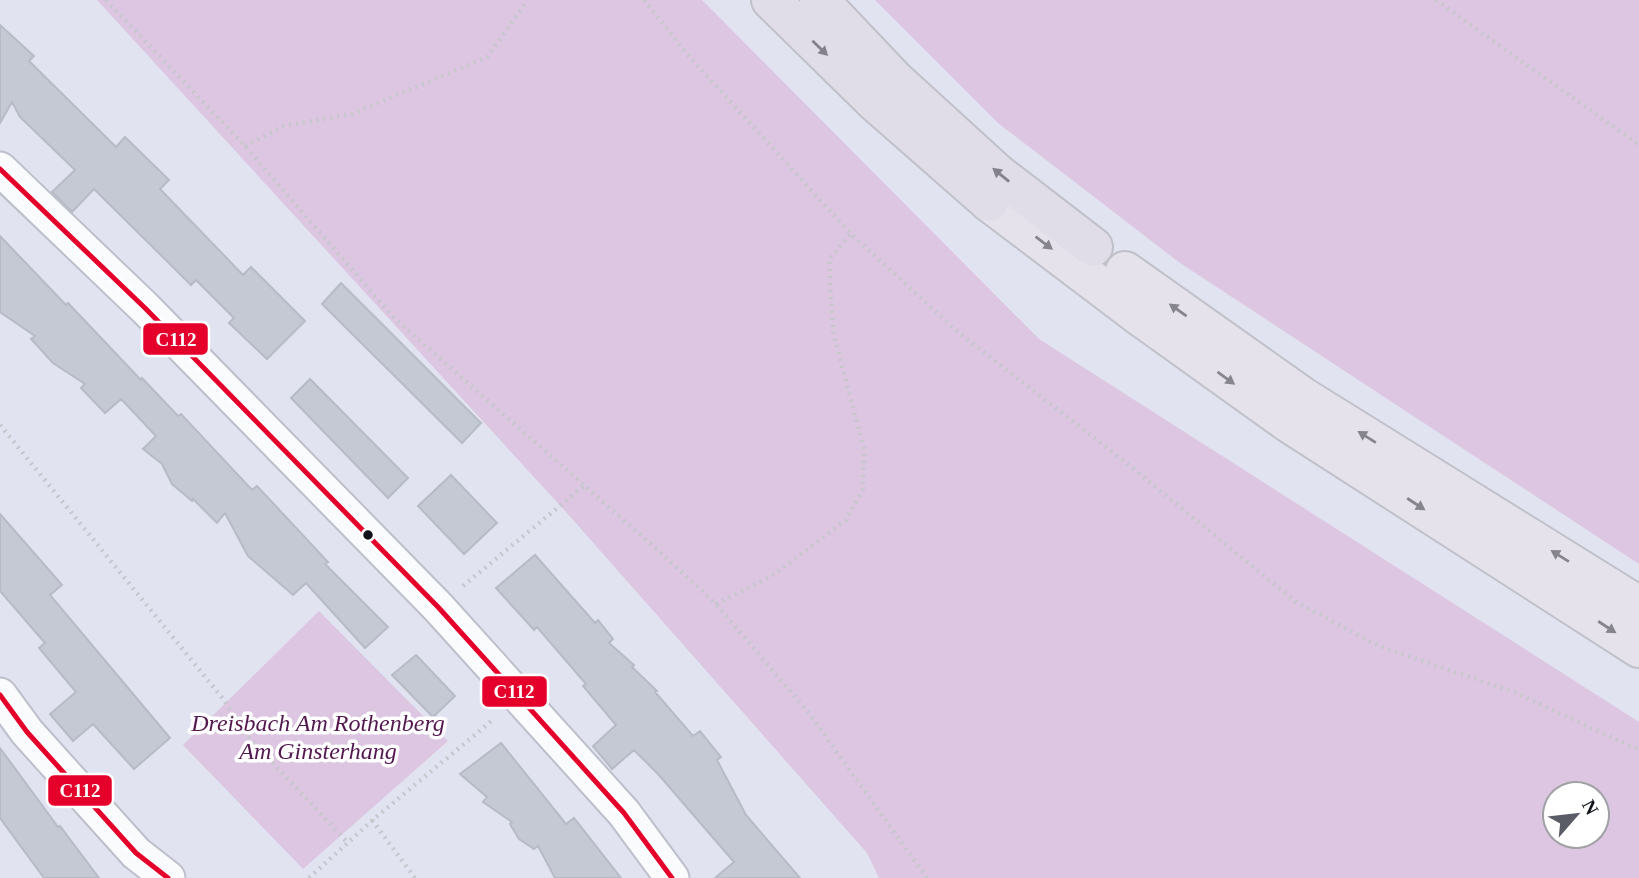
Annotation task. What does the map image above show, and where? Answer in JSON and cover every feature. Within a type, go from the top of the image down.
[{"type":"highway","points":[[771,0],[876,102],[989,202],[1142,317],[1289,423],[1639,648]]},
{"type":"highway","points":[[819,0],[895,80],[988,164],[1152,292],[1303,397],[1639,606]]},
{"type":"street","points":[[0,169],[145,308],[438,607],[624,813],[672,878]]},
{"type":"street","points":[[0,695],[27,732],[136,853],[168,878]]},
{"type":"path","points":[[106,0],[245,146],[394,318],[716,604],[808,712],[927,878]]},
{"type":"path","points":[[245,146],[283,127],[352,114],[487,57],[528,0]]},
{"type":"path","points":[[644,0],[687,54],[850,234],[959,333],[1124,461],[1296,602],[1379,646],[1516,693],[1639,750]]},
{"type":"path","points":[[1436,0],[1639,145]]},
{"type":"path","points":[[716,604],[772,576],[846,520],[863,489],[864,449],[833,332],[829,259],[850,234]]},
{"type":"path","points":[[0,425],[224,700],[240,728],[347,842]]},
{"type":"path","points":[[456,592],[584,486]]},
{"type":"path","points":[[309,878],[372,820],[494,719]]},
{"type":"path","points":[[372,820],[415,878]]},
{"type":"green space","points":[[97,0],[702,0],[1039,339],[1639,722],[1639,878],[879,878],[867,853],[566,512]]},
{"type":"green space","points":[[875,0],[1639,0],[1639,564],[1180,263],[998,123]]},
{"type":"green space","name":"Dreisbach Am Rothenberg Am Ginsterhang","points":[[319,611],[448,741],[303,869],[183,745]]},
{"type":"building","points":[[0,25],[34,56],[29,61],[116,147],[125,137],[169,180],[160,189],[243,275],[251,267],[305,321],[267,359],[229,323],[234,318],[196,280],[191,285],[94,189],[72,212],[52,192],[75,170],[20,117],[12,102],[0,123]]},
{"type":"building","points":[[0,236],[141,380],[142,378],[178,416],[181,414],[252,490],[257,486],[328,562],[325,564],[388,627],[365,648],[306,583],[293,595],[248,556],[225,513],[217,523],[193,499],[192,501],[172,484],[162,464],[143,449],[156,436],[121,399],[105,413],[81,388],[85,384],[53,363],[31,339],[35,336],[0,312]]},
{"type":"building","points":[[341,283],[481,423],[462,443],[322,304]]},
{"type":"building","points":[[310,379],[408,478],[388,498],[291,398]]},
{"type":"building","points":[[451,475],[497,523],[464,554],[418,506]]},
{"type":"building","points":[[0,514],[62,585],[50,595],[170,738],[134,769],[93,724],[73,741],[50,714],[76,692],[39,648],[45,643],[0,591]]},
{"type":"building","points":[[535,555],[595,623],[598,620],[613,639],[609,643],[634,665],[632,667],[657,691],[655,692],[693,736],[700,731],[721,757],[717,760],[746,815],[800,878],[715,878],[734,862],[658,774],[634,750],[612,769],[593,746],[616,725],[583,686],[586,684],[537,627],[534,630],[496,588]]},
{"type":"building","points":[[416,655],[455,696],[433,717],[392,675]]},
{"type":"building","points":[[501,743],[566,824],[574,818],[621,878],[555,878],[538,846],[534,849],[519,839],[510,824],[512,822],[483,802],[487,797],[460,774]]},
{"type":"building","points":[[0,748],[99,878],[44,878],[0,818]]},
{"type":"transit line","name":"C112","points":[[0,169],[145,308],[438,607],[624,813],[672,878]]},
{"type":"transit line","name":"C112","points":[[0,695],[27,732],[136,853],[168,878]]}]
